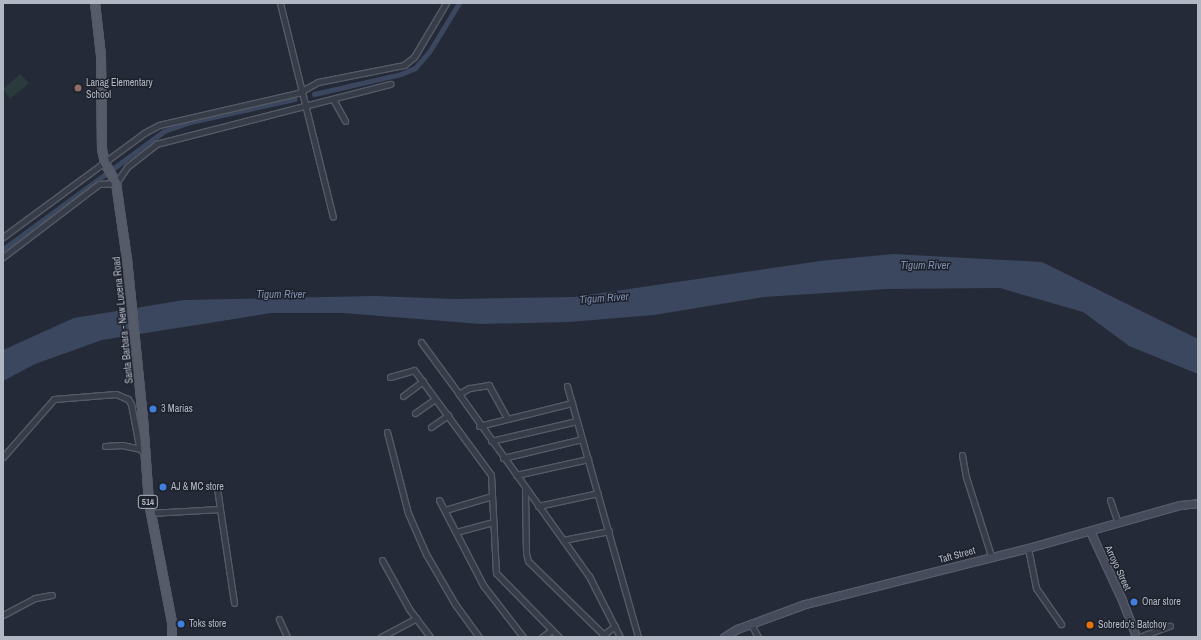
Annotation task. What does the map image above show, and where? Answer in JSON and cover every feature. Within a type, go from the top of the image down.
[{"type":"main road","name":"Santa Barbara - New Lucena Road","points":[[95,3],[101,56],[105,164],[115,181],[132,305],[147,458],[145,472],[150,513],[172,637]]},
{"type":"main road","name":"Taft Street","points":[[724,637],[751,624],[805,604],[991,556],[1028,548],[1180,505],[1198,503]]},
{"type":"main road","name":"Arroyo Street","points":[[1090,531],[1122,600],[1137,637]]},
{"type":"street","points":[[280,3],[333,217]]},
{"type":"street","points":[[3,237],[159,125],[301,91],[318,82],[409,62],[446,3]]},
{"type":"street","points":[[3,257],[95,187],[115,181],[127,167],[156,144],[167,139],[390,84]]},
{"type":"street","points":[[334,98],[345,121]]},
{"type":"street","points":[[421,342],[459,394],[479,426],[588,576],[620,637]]},
{"type":"street","points":[[390,377],[414,370],[491,475],[496,573],[560,637]]},
{"type":"street","points":[[403,396],[423,381]]},
{"type":"street","points":[[459,394],[469,388],[489,385],[507,418]]},
{"type":"street","points":[[566,386],[609,531],[638,637]]},
{"type":"street","points":[[3,457],[54,399],[116,394],[128,399],[141,449],[147,458]]},
{"type":"street","points":[[415,413],[435,399]]},
{"type":"street","points":[[479,426],[572,403]]},
{"type":"street","points":[[431,427],[448,416]]},
{"type":"street","points":[[491,442],[577,421]]},
{"type":"street","points":[[387,432],[408,513],[426,554],[455,604],[479,637]]},
{"type":"street","points":[[503,458],[582,439]]},
{"type":"street","points":[[104,446],[122,445],[141,449]]},
{"type":"street","points":[[962,455],[966,477],[991,556]]},
{"type":"street","points":[[516,475],[588,459]]},
{"type":"street","points":[[217,488],[234,603]]},
{"type":"street","points":[[525,489],[526,553],[528,561],[605,636],[615,626]]},
{"type":"street","points":[[538,506],[598,493]]},
{"type":"street","points":[[445,510],[492,496]]},
{"type":"street","points":[[439,500],[483,585],[523,637]]},
{"type":"street","points":[[1110,500],[1118,523]]},
{"type":"street","points":[[150,513],[220,509]]},
{"type":"street","points":[[456,532],[493,522]]},
{"type":"street","points":[[563,540],[609,531]]},
{"type":"street","points":[[1028,548],[1036,588],[1061,624]]},
{"type":"street","points":[[382,560],[409,609],[430,637]]},
{"type":"street","points":[[3,615],[34,598],[52,595]]},
{"type":"street","points":[[383,636],[416,618]]},
{"type":"street","points":[[279,619],[287,637]]},
{"type":"street","points":[[751,624],[758,637]]},
{"type":"street","points":[[1137,637],[1170,626]]},
{"type":"street","points":[[542,637],[552,630]]},
{"type":"shaded area","points":[[20,74],[29,83],[10,99],[3,89]]},
{"type":"water","name":"Tigum River","points":[[893,254],[1042,262],[1198,339],[1198,374],[1129,346],[1083,312],[1000,288],[887,289],[764,297],[654,315],[569,322],[481,324],[343,313],[271,313],[102,340],[35,364],[3,381],[3,350],[74,318],[184,300],[375,296],[455,299],[574,297],[820,261]]},
{"type":"waterway","points":[[314,94],[401,74],[415,68],[429,52],[459,3]]},
{"type":"waterway","points":[[3,249],[164,131],[190,122],[295,99]]},
{"type":"place","name":"Lanag Elementary School","points":[[78,88]]},
{"type":"place","name":"3 Marias","points":[[153,409]]},
{"type":"place","name":"AJ & MC store","points":[[163,487]]},
{"type":"place","name":"Onar store","points":[[1134,602]]},
{"type":"place","name":"Toks store","points":[[181,624]]},
{"type":"place","name":"Sobredo's Batchoy","points":[[1090,625]]}]
